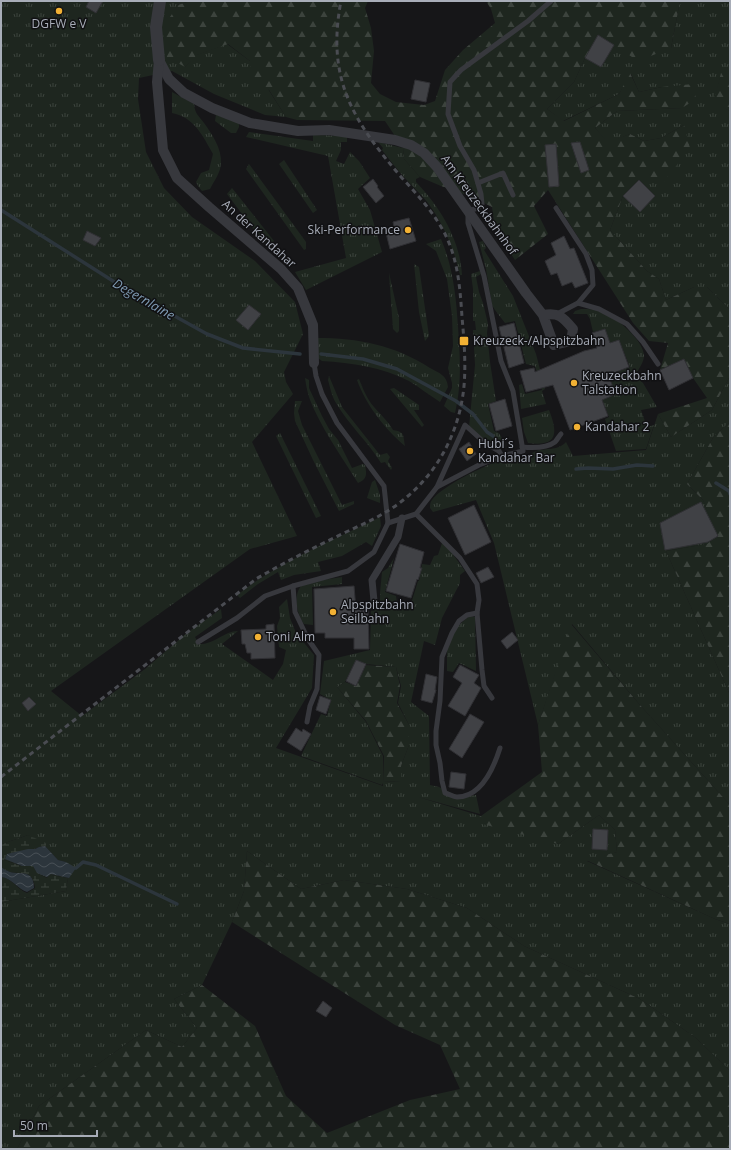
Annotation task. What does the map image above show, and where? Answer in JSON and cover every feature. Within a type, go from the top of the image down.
[{"type":"street","points":[[159,60],[156,27],[160,1]]},
{"type":"street","name":"Am Kreuzeckbahnhof","points":[[159,60],[169,79],[184,93],[212,108],[250,123],[298,131],[329,130],[394,140],[411,145],[424,153],[437,166],[543,315],[554,345],[571,341],[573,329],[557,314]]},
{"type":"street","name":"An der Kandahar","points":[[159,60],[157,82],[163,150],[177,178],[209,208],[281,269],[294,283],[313,325],[314,363]]},
{"type":"street","points":[[543,315],[552,313],[557,314]]},
{"type":"street","points":[[374,601],[372,580],[398,537],[402,518]]},
{"type":"lane","name":"Am Kreuzeckbahnhof","points":[[468,211],[478,208],[482,204],[481,194],[474,170],[460,146],[448,114],[450,82],[461,70],[528,21],[551,1]]},
{"type":"lane","points":[[478,183],[502,173],[512,195]]},
{"type":"lane","points":[[556,208],[586,254],[592,270],[593,285],[578,303],[557,314]]},
{"type":"lane","points":[[437,487],[478,465],[523,450],[513,391],[501,361],[483,269],[468,223],[468,211]]},
{"type":"lane","points":[[578,303],[599,309],[627,324],[643,342],[658,364]]},
{"type":"lane","name":"An der Kandahar","points":[[314,363],[316,376],[322,394],[337,423],[384,486],[388,523]]},
{"type":"lane","points":[[198,642],[237,618],[265,596],[293,586],[348,571],[374,552],[388,523],[416,514],[437,487],[465,426],[485,443],[499,451],[502,456]]},
{"type":"lane","points":[[522,447],[531,448],[547,446],[554,442],[560,434]]},
{"type":"lane","points":[[416,514],[460,558],[477,584],[479,600],[477,613],[484,686],[492,698]]},
{"type":"lane","points":[[293,586],[295,612],[308,639],[319,655],[317,689],[310,706],[307,722]]},
{"type":"lane","points":[[477,613],[467,615],[459,621],[452,633],[442,657],[436,745],[445,793],[456,797],[466,796],[479,788],[493,768],[500,748]]},
{"type":"green space","points":[[1,1],[190,1],[178,5],[185,67],[196,55],[227,44],[250,61],[286,117],[265,115],[214,94],[172,71],[139,78],[138,99],[146,152],[164,188],[192,217],[255,261],[295,302],[303,334],[284,372],[286,382],[293,394],[252,442],[297,536],[250,549],[51,691],[82,716],[145,669],[188,632],[221,609],[222,618],[195,637],[199,644],[204,644],[228,633],[238,631],[222,644],[273,680],[283,664],[286,650],[279,647],[277,626],[280,618],[279,607],[287,599],[290,618],[296,633],[314,655],[312,688],[276,748],[383,786],[383,783],[382,785],[301,756],[321,714],[327,716],[331,700],[320,694],[324,661],[370,650],[371,611],[380,608],[382,572],[388,568],[394,558],[385,592],[396,596],[397,603],[402,606],[411,604],[419,581],[422,564],[430,565],[434,556],[438,555],[442,543],[449,549],[465,571],[460,575],[460,583],[442,618],[435,645],[424,641],[411,702],[429,716],[430,785],[439,787],[460,797],[476,795],[480,814],[418,797],[481,816],[558,844],[599,815],[615,830],[617,852],[587,861],[715,919],[730,924],[730,1071],[696,1038],[640,999],[524,946],[467,908],[407,889],[344,880],[301,889],[247,851],[244,891],[232,922],[202,985],[174,999],[197,1028],[182,1047],[146,1030],[39,1106],[17,1149],[1,1149],[1,902],[66,891],[68,878],[51,875],[48,878],[37,873],[34,869],[4,860],[7,854],[28,850],[35,870],[47,877],[51,874],[69,878],[66,862],[58,860],[46,846],[28,835],[1,845]],"holes":[[[356,660],[366,664],[396,667],[401,686],[398,703],[409,725],[409,745],[401,766],[401,781],[383,782],[383,756],[366,722],[337,687],[345,682]]]},
{"type":"green space","points":[[190,1],[368,1],[365,8],[371,28],[374,51],[371,83],[380,94],[396,102],[424,105],[435,101],[445,70],[463,50],[495,23],[491,9],[486,1],[680,1],[671,48],[638,61],[614,45],[601,67],[585,58],[574,82],[547,109],[564,121],[619,94],[630,73],[639,92],[662,87],[693,84],[696,99],[682,108],[617,111],[595,128],[608,142],[630,134],[644,141],[661,138],[684,125],[690,148],[662,184],[639,180],[623,196],[610,230],[647,271],[659,279],[666,300],[694,287],[707,287],[730,310],[730,376],[712,410],[671,437],[658,414],[707,398],[693,378],[684,359],[660,370],[668,343],[649,341],[633,323],[548,190],[534,206],[548,234],[515,260],[495,229],[492,207],[472,197],[420,177],[404,159],[403,148],[385,121],[297,120],[286,117],[269,90],[250,83],[250,61],[228,44],[197,55],[185,67],[167,57],[162,29],[178,5]]},
{"type":"green space","points":[[680,1],[730,1],[730,73],[721,74],[714,102],[730,111],[730,310],[707,287],[694,287],[666,300],[659,279],[647,271],[610,230],[623,196],[639,180],[684,125],[661,138],[644,141],[630,134],[608,143],[595,128],[617,111],[682,108],[662,87],[639,92],[631,74],[619,94],[563,121],[547,109],[574,82],[585,58],[614,45],[671,48]]},
{"type":"green space","points":[[721,73],[730,73],[730,111],[713,103]]},
{"type":"green space","points":[[172,92],[194,104],[196,112],[216,142],[220,152],[221,166],[219,173],[210,189],[202,191],[196,182],[201,173],[209,170],[213,154],[197,128],[192,123],[180,115],[172,113]]},
{"type":"green space","points":[[216,115],[233,120],[239,124],[236,133],[231,133],[215,121]]},
{"type":"green space","points":[[249,132],[313,141],[313,135],[347,136],[347,142],[341,142],[341,150],[336,161],[344,164],[350,152],[359,161],[370,178],[358,189],[370,210],[382,252],[306,290],[295,272],[346,258],[328,156],[246,137]]},
{"type":"green space","points":[[378,142],[403,148],[404,159],[420,177],[416,179],[416,182],[441,213],[453,236],[462,275],[460,275],[448,238],[434,211],[392,163]]},
{"type":"green space","points":[[284,160],[317,210],[313,213],[279,164]]},
{"type":"green space","points":[[249,164],[306,242],[306,249],[304,250],[246,169]]},
{"type":"green space","points":[[232,188],[274,241],[267,247],[227,194]]},
{"type":"green space","points":[[441,239],[451,271],[457,315],[460,370],[459,391],[455,413],[451,412],[444,406],[452,388],[448,368],[453,346],[452,316],[447,279],[436,251],[426,244]]},
{"type":"green space","points":[[483,241],[486,248],[484,250],[513,296],[536,354],[545,389],[542,391],[546,404],[521,409],[519,385],[522,384],[525,394],[542,390],[535,366],[526,364],[515,321],[505,323],[492,305],[486,269],[479,242]]},
{"type":"green space","points":[[414,264],[419,267],[429,336],[425,341],[419,312]]},
{"type":"green space","points":[[480,271],[481,274],[476,277],[488,324],[487,333],[490,362],[496,401],[488,404],[494,431],[499,433],[503,440],[498,443],[486,441],[469,427],[475,365],[473,330],[476,330],[475,321],[473,321],[473,289],[471,274]]},
{"type":"green space","points":[[389,273],[399,318],[399,331],[397,333],[393,329]]},
{"type":"green space","points":[[581,309],[596,310],[610,316],[623,325],[635,337],[643,350],[643,361],[635,376],[643,383],[657,407],[641,410],[647,427],[654,425],[646,449],[616,451],[605,419],[609,417],[602,400],[615,394],[609,375],[630,367],[619,340],[610,343],[605,329],[593,332],[590,319],[587,314],[573,314],[575,311]]},
{"type":"green space","points":[[316,338],[347,339],[389,348],[417,360],[439,373],[446,380],[448,387],[440,402],[409,381],[388,372],[344,363],[322,361],[318,358]]},
{"type":"green space","points":[[329,376],[342,407],[380,455],[387,453],[390,457],[388,461],[392,468],[391,470],[385,462],[381,463],[341,411],[332,395],[328,380]]},
{"type":"green space","points":[[730,376],[730,422],[714,436],[687,484],[703,500],[719,536],[707,544],[666,551],[730,695],[730,805],[640,705],[572,624],[538,725],[494,543],[476,500],[433,512],[430,505],[437,495],[444,489],[483,467],[499,461],[520,458],[534,452],[559,447],[566,442],[573,456],[646,450],[658,414],[671,437],[712,410]]},
{"type":"green space","points":[[305,378],[309,380],[309,388],[322,416],[329,429],[338,440],[352,468],[363,464],[365,465],[366,476],[358,483],[331,441],[313,408]]},
{"type":"green space","points":[[359,379],[365,394],[372,404],[393,430],[402,433],[405,446],[390,432],[377,416],[365,398],[357,380]]},
{"type":"green space","points":[[394,388],[419,405],[419,410],[414,410],[424,425],[422,427],[390,389]]},
{"type":"green space","points":[[295,401],[302,401],[298,411],[302,425],[342,505],[354,501],[354,504],[339,511],[295,421]]},
{"type":"green space","points":[[549,410],[554,425],[553,437],[545,443],[528,443],[524,432],[522,418]]},
{"type":"green space","points":[[730,422],[730,695],[666,551],[707,544],[718,536],[703,500],[687,484],[714,436]]},
{"type":"green space","points":[[280,433],[321,516],[316,518],[276,436]]},
{"type":"green space","points":[[375,480],[380,495],[380,503],[367,498],[372,482]]},
{"type":"green space","points":[[380,517],[381,526],[372,546],[366,542],[342,556],[318,562],[321,571],[294,575],[281,580],[278,572],[258,584],[240,598],[237,595],[288,562]]},
{"type":"green space","points":[[342,577],[342,584],[312,587],[313,625],[304,624],[299,615],[297,605],[297,595],[301,586]]},
{"type":"green space","points":[[469,616],[475,617],[476,671],[459,663],[453,672],[447,671],[447,649],[457,627]]},
{"type":"green space","points":[[571,624],[640,705],[730,805],[730,924],[715,919],[586,860],[617,852],[615,830],[599,815],[558,844],[471,821],[481,816],[542,772],[538,725]]},
{"type":"green space","points":[[366,665],[396,667],[400,686],[397,703],[409,725],[409,745],[401,766],[401,781],[383,782],[384,756],[366,721],[337,687],[345,682],[356,686]]},
{"type":"green space","points":[[28,835],[46,843],[46,846],[7,854],[4,860],[22,866],[33,866],[37,873],[47,878],[51,875],[68,878],[66,891],[1,902],[1,877],[12,882],[27,893],[35,888],[34,882],[29,875],[10,872],[1,867],[1,845]]},
{"type":"green space","points":[[247,851],[301,889],[344,880],[407,889],[467,908],[524,946],[640,999],[696,1038],[730,1071],[730,1149],[17,1149],[39,1106],[146,1030],[182,1047],[197,1028],[174,999],[202,985],[255,1026],[286,1096],[327,1133],[410,1100],[460,1089],[440,1045],[395,1025],[232,922],[244,891]]},
{"type":"water","points":[[45,846],[58,860],[66,862],[76,868],[69,878],[51,874],[47,877],[37,873],[33,866],[22,866],[5,859],[7,854]]},
{"type":"water","points":[[1,867],[10,872],[29,875],[32,878],[34,888],[27,892],[24,891],[9,879],[1,877]]},
{"type":"building","points":[[89,1],[103,1],[96,13],[86,7]]},
{"type":"building","points":[[598,35],[614,45],[601,67],[585,58]]},
{"type":"building","points":[[415,80],[430,83],[426,102],[411,99]]},
{"type":"building","points":[[580,142],[589,170],[581,173],[571,143]]},
{"type":"building","points":[[556,144],[559,186],[549,187],[545,145]]},
{"type":"building","points":[[373,179],[384,196],[376,203],[363,187]]},
{"type":"building","points":[[639,180],[655,196],[640,212],[623,196]]},
{"type":"building","points":[[409,218],[416,241],[390,249],[386,233],[395,230],[393,222]]},
{"type":"building","points":[[87,231],[101,238],[95,246],[83,240]]},
{"type":"building","points":[[564,236],[570,249],[574,248],[588,283],[575,288],[572,282],[562,286],[557,273],[551,275],[545,261],[556,255],[551,243]]},
{"type":"building","points":[[249,305],[261,314],[248,330],[236,320]]},
{"type":"building","points":[[514,323],[524,363],[509,368],[499,327]]},
{"type":"building","points":[[605,329],[610,343],[619,340],[629,367],[608,375],[616,394],[602,400],[608,416],[570,430],[553,385],[526,392],[520,371],[534,368],[535,372],[584,351],[597,348],[592,333]]},
{"type":"building","points":[[684,359],[693,378],[669,390],[660,370]]},
{"type":"building","points":[[505,399],[512,426],[496,431],[489,404]]},
{"type":"building","name":"Hubi´s Kandahar Bar","points":[[469,442],[476,454],[467,461],[459,449]]},
{"type":"building","points":[[701,502],[718,536],[708,542],[665,550],[660,523]]},
{"type":"building","points":[[474,505],[491,542],[465,555],[448,518]]},
{"type":"building","points":[[400,544],[424,552],[420,568],[422,568],[411,598],[386,591]]},
{"type":"building","points":[[488,567],[494,577],[481,583],[476,573]]},
{"type":"building","name":"Alpspitzbahn Seilbahn","points":[[354,586],[356,610],[368,610],[369,649],[354,649],[354,638],[325,638],[325,633],[315,633],[314,589]]},
{"type":"building","name":"Toni Alm","points":[[274,624],[275,658],[251,659],[251,653],[247,653],[245,644],[242,644],[241,630],[266,629],[266,625]]},
{"type":"building","points":[[512,632],[518,640],[507,649],[501,641]]},
{"type":"building","points":[[356,660],[366,664],[356,686],[346,681]]},
{"type":"building","points":[[460,665],[479,675],[474,683],[481,688],[465,716],[448,706],[462,683],[453,677]]},
{"type":"building","points":[[426,674],[437,677],[436,690],[432,703],[421,700]]},
{"type":"building","points":[[320,696],[331,700],[326,714],[316,710]]},
{"type":"building","points":[[29,697],[36,704],[28,711],[22,703]]},
{"type":"building","points":[[470,714],[484,722],[462,758],[449,749]]},
{"type":"building","points":[[296,728],[302,732],[303,729],[311,734],[301,751],[287,742]]},
{"type":"building","points":[[451,772],[466,774],[464,789],[449,787]]},
{"type":"building","points":[[593,829],[608,830],[607,850],[592,849]]},
{"type":"building","points":[[323,1001],[332,1008],[326,1017],[316,1011]]},
{"type":"waterway","name":"Degernlaine","points":[[1,210],[124,288],[207,334],[243,348],[300,354]]},
{"type":"waterway","name":"Degernlaine","points":[[321,354],[363,359],[397,369],[456,401],[473,414],[487,432],[493,436]]},
{"type":"waterway","name":"Degernlaine","points":[[576,469],[613,469],[637,465],[653,466]]},
{"type":"waterway","name":"Degernlaine","points":[[716,483],[729,491],[730,494]]},
{"type":"waterway","points":[[76,868],[83,862],[96,865],[177,904]]},
{"type":"railway","points":[[1,777],[256,579],[378,516],[401,502],[420,485],[430,473],[447,446],[458,417],[464,386],[464,342],[458,273],[449,242],[440,225],[425,204],[385,157],[357,118],[341,76],[337,54],[337,29],[341,1]]},
{"type":"place","name":"DGFW e V","points":[[59,11]]},
{"type":"place","name":"Ski-Performance","points":[[408,230]]},
{"type":"place","name":"Kreuzeck-/Alpspitzbahn","points":[[464,341]]},
{"type":"place","name":"Kreuzeckbahn Talstation","points":[[574,383]]},
{"type":"place","name":"Kandahar 2","points":[[577,427]]},
{"type":"place","name":"Hubi´s Kandahar Bar","points":[[470,451]]},
{"type":"place","name":"Alpspitzbahn Seilbahn","points":[[333,612]]},
{"type":"place","name":"Toni Alm","points":[[258,637]]}]
